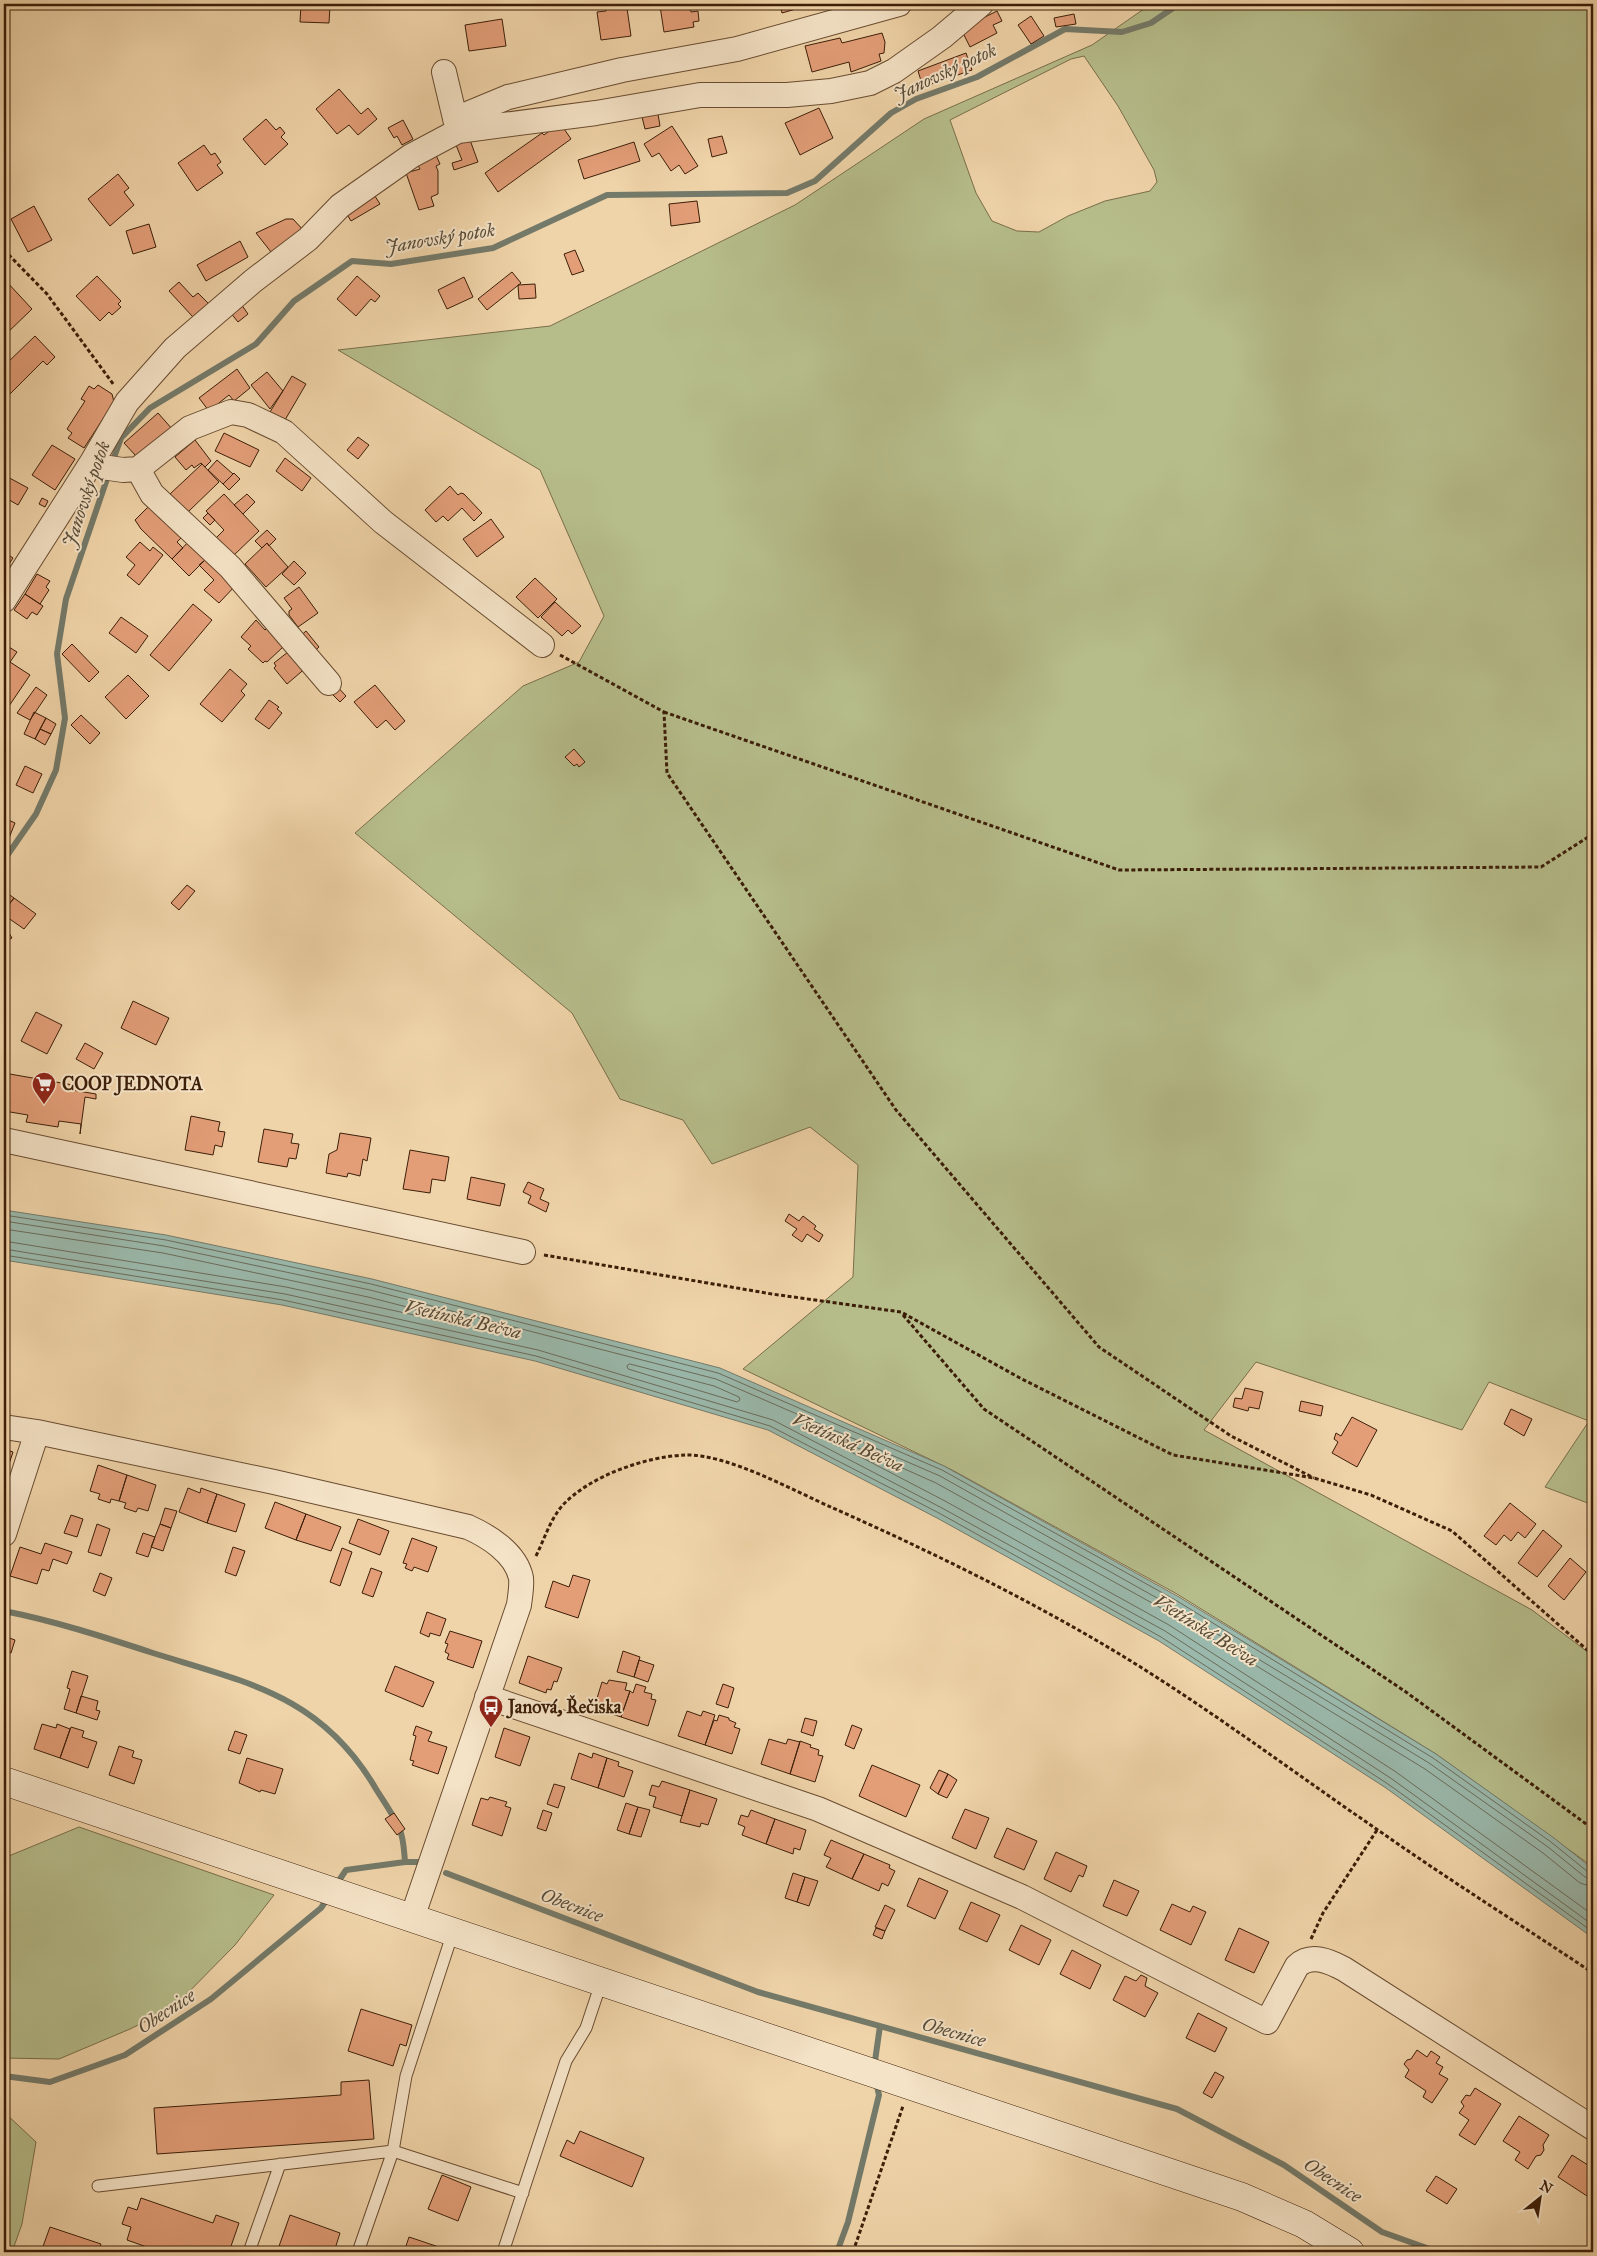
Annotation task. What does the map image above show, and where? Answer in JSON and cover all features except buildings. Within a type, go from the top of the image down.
[{"type":"main road","points":[[4,1781],[1242,2197],[1304,2224],[1350,2252]]},
{"type":"street","points":[[114,467],[126,402],[175,348],[253,281],[308,239],[340,206],[456,125],[508,97],[622,70],[737,49],[898,4]]},
{"type":"street","points":[[456,125],[596,113],[700,95],[787,95],[831,91],[870,83],[894,71],[942,37],[979,4]]},
{"type":"street","points":[[444,72],[456,125]]},
{"type":"street","points":[[5,594],[114,467],[190,428],[231,412],[248,415],[284,432],[383,522],[542,645]]},
{"type":"street","points":[[114,467],[152,494],[230,567],[329,683]]},
{"type":"street","points":[[4,1140],[523,1252]]},
{"type":"street","points":[[4,1427],[37,1432],[274,1482],[468,1527],[483,1534],[505,1552],[521,1576],[521,1591],[518,1605],[412,1918]]},
{"type":"street","points":[[4,1534],[37,1432]]},
{"type":"street","points":[[487,1697],[818,1809],[1022,1897],[1267,2022],[1297,1966],[1302,1961],[1326,1960],[1344,1969],[1593,2128]]},
{"type":"lane","points":[[358,2252],[393,2151],[406,2076],[453,1932]]},
{"type":"lane","points":[[503,2252],[566,2061],[586,2028],[601,1983]]},
{"type":"lane","points":[[98,2186],[393,2151],[523,2193]]},
{"type":"lane","points":[[249,2252],[280,2164]]},
{"type":"path","points":[[4,250],[47,294],[126,402]]},
{"type":"path","points":[[542,645],[664,712],[1119,870],[1541,867],[1593,834]]},
{"type":"path","points":[[664,712],[667,773],[896,1110],[1099,1347],[1231,1436],[1314,1478]]},
{"type":"path","points":[[523,1252],[772,1294],[901,1312],[1020,1378],[1173,1455],[1314,1478],[1371,1495],[1452,1531],[1593,1655]]},
{"type":"path","points":[[901,1312],[984,1409],[1406,1692],[1593,1829]]},
{"type":"path","points":[[521,1576],[534,1561],[560,1508],[590,1484],[638,1464],[674,1456],[701,1456],[739,1467],[873,1526],[952,1564],[1081,1631],[1153,1674],[1377,1830],[1593,1973]]},
{"type":"path","points":[[1309,1960],[1309,1945],[1315,1929],[1377,1830]]},
{"type":"path","points":[[853,2252],[910,2086]]},
{"type":"green space","points":[[1151,4],[1593,4],[1593,1505],[1545,1487],[1589,1421],[1489,1382],[1462,1430],[1256,1362],[1204,1430],[1532,1610],[1593,1656],[1593,1867],[1436,1754],[1177,1594],[954,1471],[743,1369],[853,1277],[858,1165],[810,1127],[712,1164],[683,1120],[620,1099],[572,1013],[355,833],[523,686],[579,662],[604,616],[540,470],[338,350],[550,326],[795,205],[924,119],[1092,45]],"holes":[[[1084,56],[1118,106],[1154,170],[1157,182],[1150,191],[1105,201],[1068,216],[1039,232],[1017,231],[992,221],[976,193],[950,120],[1071,59]]]},
{"type":"green space","points":[[79,1827],[274,1895],[235,1945],[173,2008],[130,2029],[59,2059],[4,2058],[4,1858]]},
{"type":"green space","points":[[4,2112],[36,2142],[22,2224],[12,2252],[4,2252]]},
{"type":"water","name":"Vsetínská Bečva","points":[[4,1210],[166,1235],[372,1279],[720,1368],[944,1466],[1179,1597],[1436,1754],[1554,1838],[1593,1869],[1593,1938],[1386,1788],[1159,1641],[937,1518],[768,1430],[535,1361],[282,1305],[4,1260]]},
{"type":"waterway","name":"Janovský potok","points":[[112,463],[121,438],[150,408],[256,344],[294,301],[352,261],[391,264],[493,248],[607,195],[787,193],[815,181],[891,113],[916,99],[977,77],[1065,29],[1122,32],[1151,23],[1179,4]]},
{"type":"waterway","name":"Janovský potok","points":[[4,860],[36,814],[56,770],[65,718],[57,654],[66,599],[109,473]]},
{"type":"waterway","points":[[4,1611],[79,1630],[221,1674],[280,1697],[307,1713],[332,1733],[355,1758],[376,1789],[401,1832],[405,1862]]},
{"type":"waterway","name":"Obecnice","points":[[336,1885],[346,1870],[418,1862]]},
{"type":"waterway","name":"Obecnice","points":[[446,1873],[758,1992],[1177,2109],[1284,2165],[1382,2232],[1438,2252]]},
{"type":"waterway","name":"Obecnice","points":[[4,2076],[50,2082],[125,2055],[211,1999],[321,1908],[329,1896]]},
{"type":"waterway","points":[[874,2068],[880,2026]]},
{"type":"waterway","points":[[837,2252],[848,2222],[879,2095],[876,2082]]},
{"type":"place","name":"COOP JEDNOTA","points":[[44,1105]]},
{"type":"place","name":"Janová, Řečiska","points":[[491,1728]]}]
